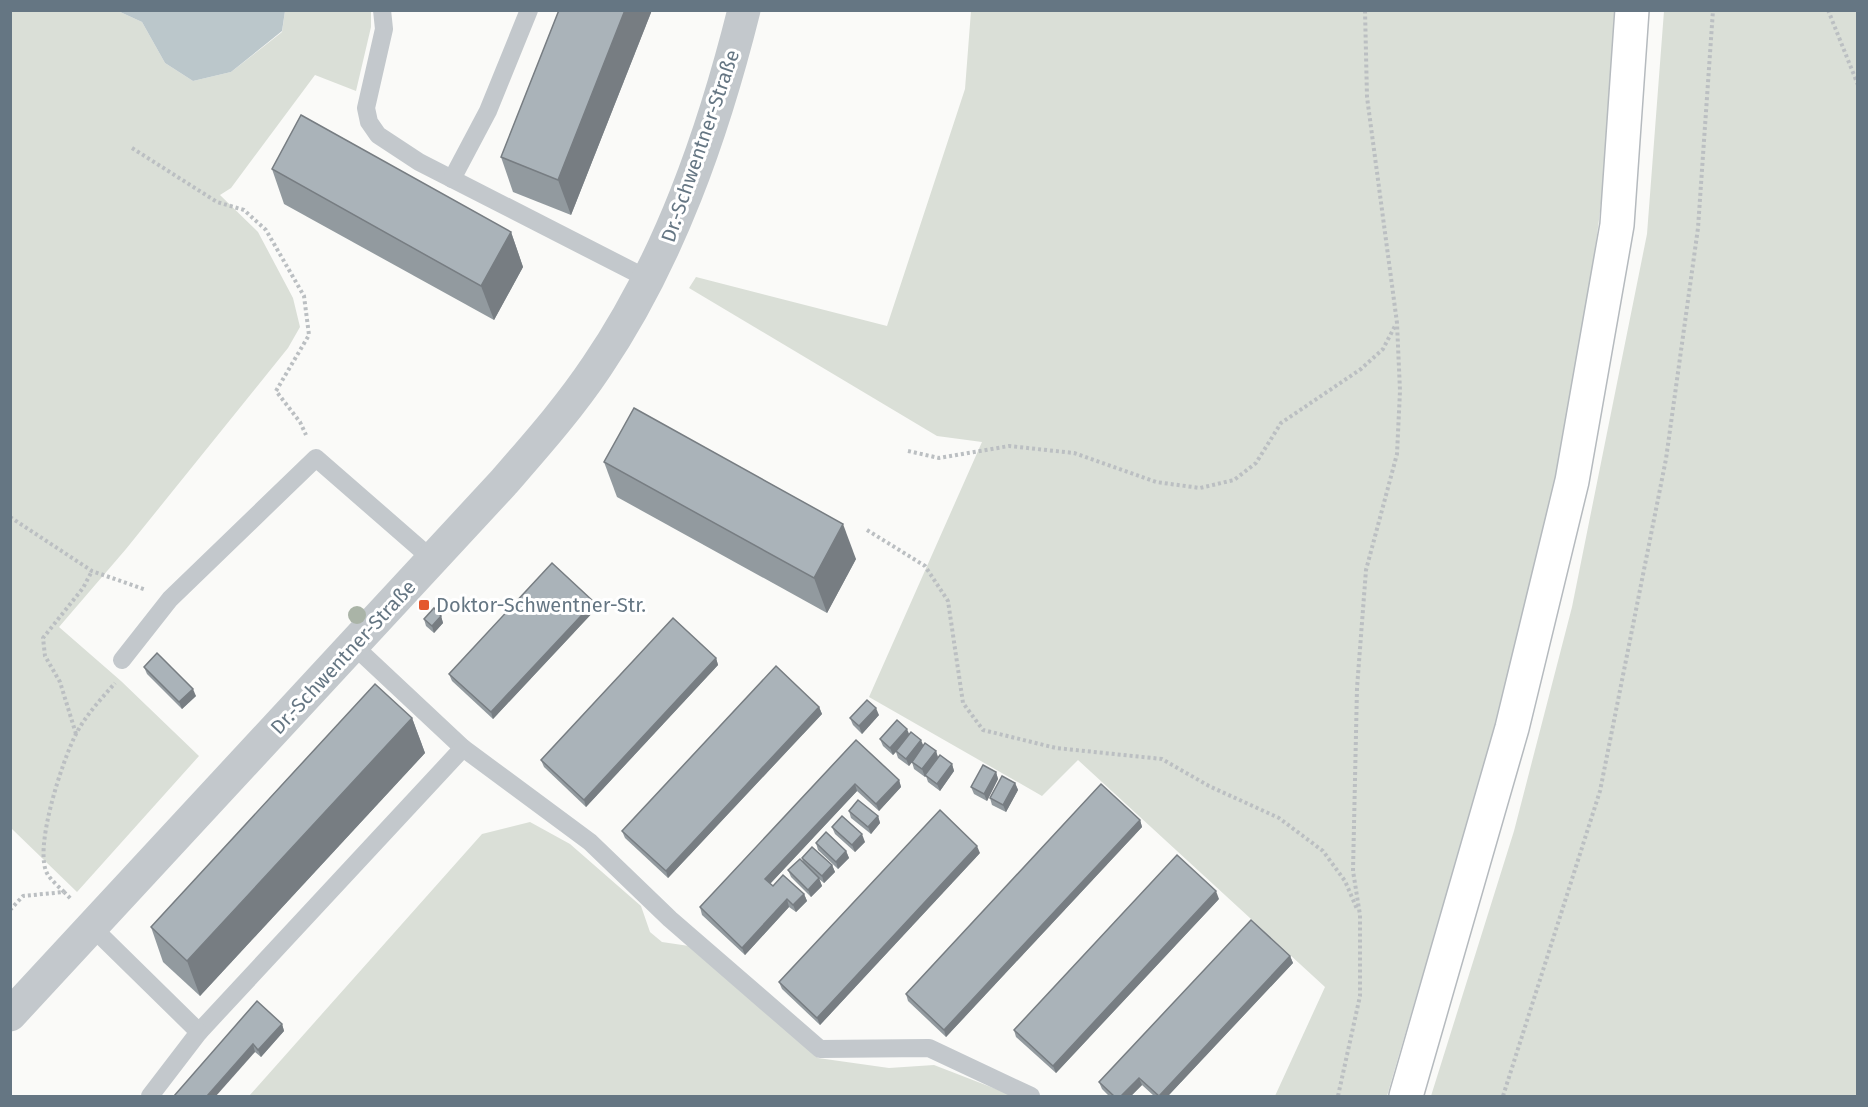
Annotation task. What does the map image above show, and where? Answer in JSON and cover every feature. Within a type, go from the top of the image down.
[{"type":"main road","points":[[1406,1096],[1512,728],[1572,481],[1617,225],[1632,10]]},
{"type":"street","name":"Dr.-Schwentner-Straße","points":[[10,1015],[85,916],[354,645],[559,418],[597,367],[667,242],[710,129],[744,10]]},
{"type":"lane","points":[[382,10],[384,29],[366,108],[369,122],[378,135],[419,162],[648,279]]},
{"type":"lane","points":[[452,179],[488,111],[529,10]]},
{"type":"lane","points":[[122,660],[170,599],[316,458],[433,560]]},
{"type":"lane","points":[[354,645],[463,748],[590,842],[670,919],[820,1049],[928,1048],[1031,1096]]},
{"type":"lane","points":[[150,1096],[199,1032],[463,748]]},
{"type":"lane","points":[[85,916],[199,1032]]},
{"type":"path","points":[[1338,1096],[1360,996],[1360,915],[1353,871],[1357,688],[1366,570],[1397,454],[1400,391],[1397,323],[1379,173],[1367,97],[1365,10]]},
{"type":"path","points":[[1503,1096],[1600,791],[1666,459],[1698,228],[1713,10]]},
{"type":"path","points":[[1828,10],[1857,85]]},
{"type":"path","points":[[132,148],[217,202],[244,210],[266,230],[304,296],[309,334],[276,391],[300,422],[316,458]]},
{"type":"path","points":[[908,452],[939,458],[1009,446],[1074,453],[1156,482],[1200,488],[1234,480],[1256,463],[1281,423],[1362,369],[1383,349],[1397,323]]},
{"type":"path","points":[[10,517],[92,571],[170,599]]},
{"type":"path","points":[[867,530],[925,566],[948,601],[963,703],[983,730],[1056,748],[1162,759],[1209,786],[1279,818],[1323,851],[1346,881],[1360,915]]},
{"type":"path","points":[[76,735],[60,682],[45,656],[43,638],[84,588],[92,571]]},
{"type":"path","points":[[85,916],[47,874],[44,841],[51,802],[76,735],[96,705],[120,677],[122,660]]},
{"type":"path","points":[[10,910],[23,896],[64,892]]},
{"type":"shaded area","points":[[10,11],[118,11],[142,22],[165,63],[193,81],[231,72],[282,32],[285,11],[371,11],[371,27],[356,91],[315,75],[231,188],[220,195],[258,232],[293,298],[300,327],[288,348],[126,549],[59,627],[121,681],[199,756],[77,892],[11,828]]},
{"type":"shaded area","points":[[118,11],[285,11],[282,31],[231,72],[193,81],[165,63],[142,22]]},
{"type":"shaded area","points":[[971,11],[1617,11],[1606,161],[1597,236],[1574,385],[1559,459],[1526,607],[1494,730],[1387,1096],[1275,1096],[1325,987],[1078,760],[1042,796],[869,697],[982,442],[937,436],[689,288],[696,277],[887,326],[965,89]]},
{"type":"shaded area","points":[[1664,11],[1857,11],[1857,1096],[1431,1096],[1514,831],[1572,607],[1647,234]]},
{"type":"shaded area","points":[[530,822],[570,844],[641,906],[650,932],[662,942],[689,946],[818,1058],[889,1068],[934,1065],[1014,1096],[249,1096],[482,834]]},
{"type":"building","points":[[559,10],[625,10],[558,180],[501,157]]},
{"type":"building","points":[[301,115],[511,232],[481,286],[272,169]]},
{"type":"building","points":[[634,408],[843,524],[814,578],[604,462]]},
{"type":"building","points":[[552,563],[594,602],[491,712],[449,674]]},
{"type":"building","points":[[434,608],[441,616],[432,626],[424,619]]},
{"type":"building","points":[[673,618],[716,658],[584,800],[541,760]]},
{"type":"building","points":[[157,653],[193,689],[179,702],[144,667]]},
{"type":"building","points":[[776,666],[819,707],[666,871],[622,831]]},
{"type":"building","points":[[375,684],[412,718],[187,961],[151,927]]},
{"type":"building","points":[[867,700],[876,708],[859,726],[850,718]]},
{"type":"building","points":[[897,720],[907,729],[890,748],[880,739]]},
{"type":"building","points":[[911,732],[921,740],[906,759],[896,751]]},
{"type":"building","points":[[856,740],[899,780],[876,804],[855,784],[765,879],[773,886],[783,875],[804,894],[793,905],[787,899],[742,948],[700,907]]},
{"type":"building","points":[[925,743],[936,751],[922,769],[912,762]]},
{"type":"building","points":[[940,755],[952,764],[937,784],[925,775]]},
{"type":"building","points":[[983,765],[996,772],[984,794],[971,787]]},
{"type":"building","points":[[1002,776],[1015,783],[1003,805],[990,798]]},
{"type":"building","points":[[1101,784],[1140,820],[944,1030],[906,994]]},
{"type":"building","points":[[858,800],[878,816],[868,827],[849,811]]},
{"type":"building","points":[[940,810],[977,846],[817,1018],[779,982]]},
{"type":"building","points":[[842,816],[862,834],[852,845],[832,827]]},
{"type":"building","points":[[826,832],[846,851],[836,862],[816,843]]},
{"type":"building","points":[[812,847],[832,865],[822,876],[802,858]]},
{"type":"building","points":[[1177,855],[1216,891],[1053,1066],[1014,1030]]},
{"type":"building","points":[[800,859],[819,878],[808,890],[788,870]]},
{"type":"building","points":[[1251,920],[1290,956],[1159,1096],[1139,1078],[1121,1096],[1114,1096],[1099,1082]]},
{"type":"building","points":[[257,1001],[282,1024],[258,1050],[253,1044],[207,1096],[174,1096]]},
{"type":"place","name":"Doktor-Schwentner-Str.","points":[[424,605]]}]
